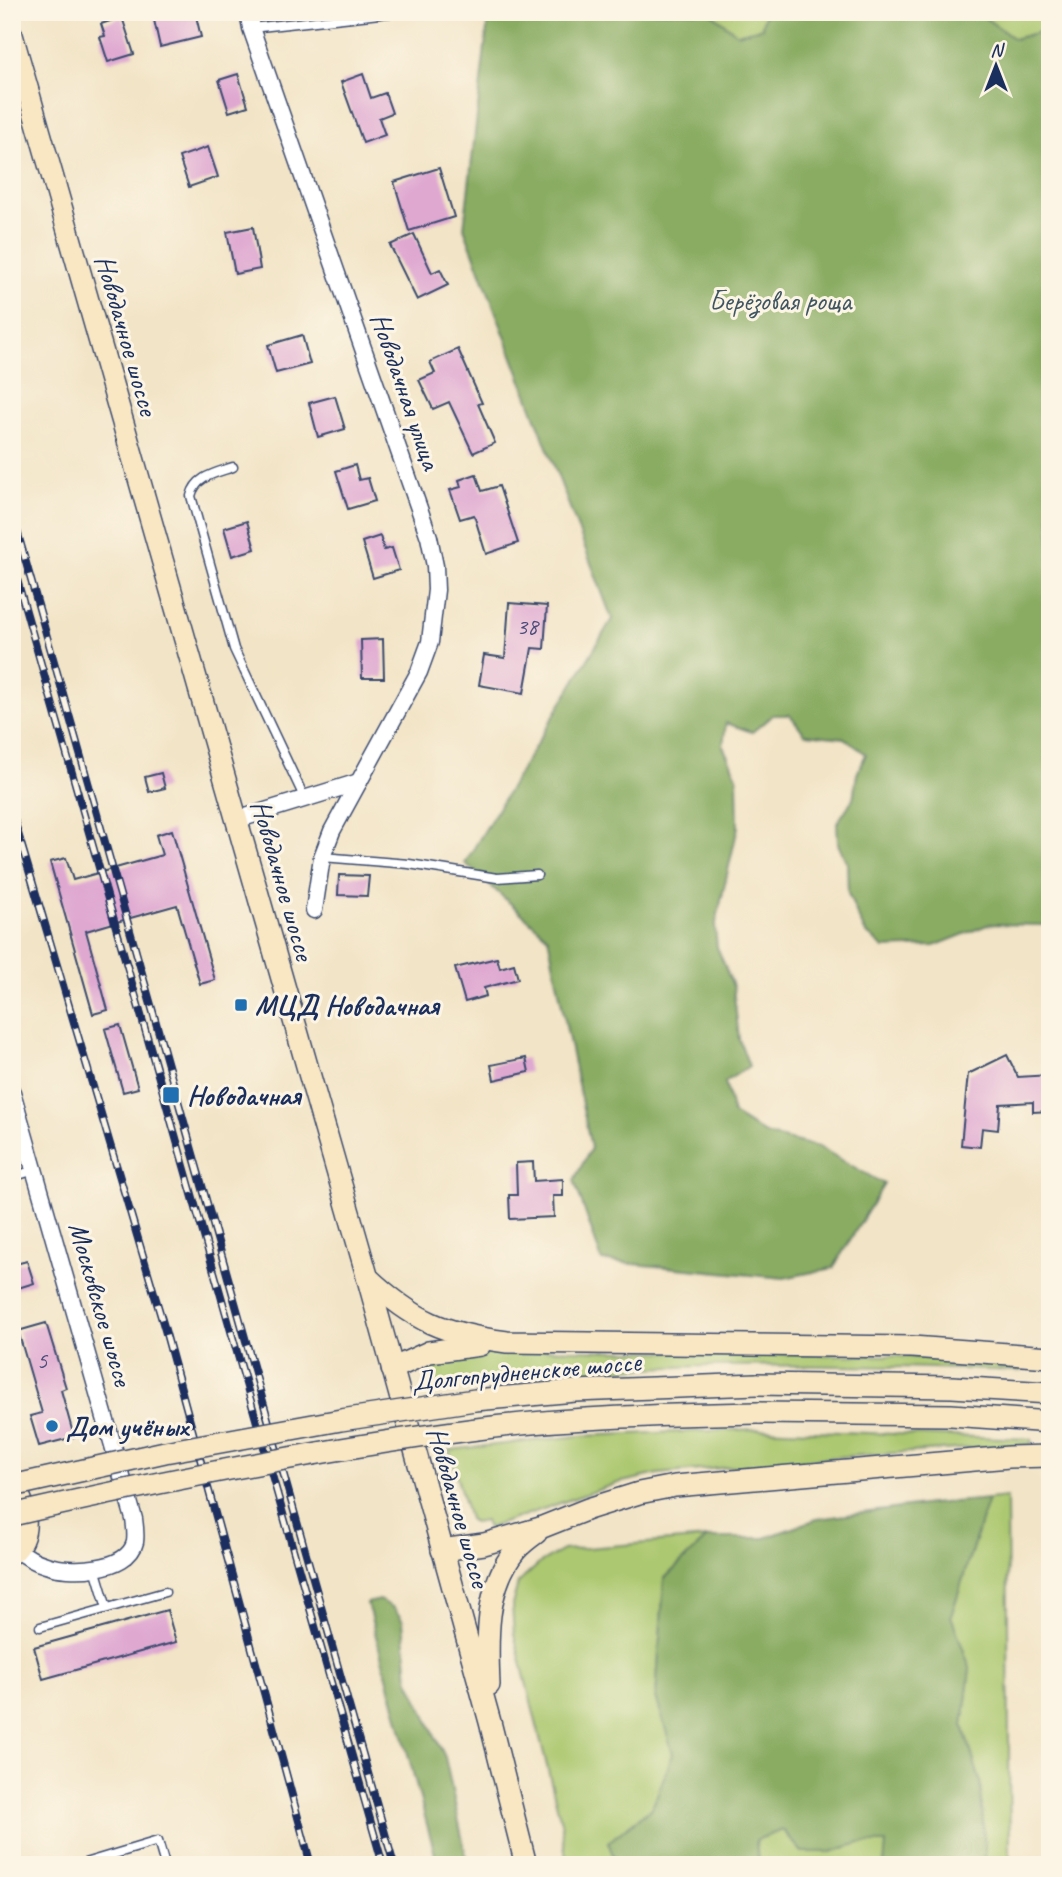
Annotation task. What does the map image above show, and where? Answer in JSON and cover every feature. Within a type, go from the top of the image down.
[{"type":"street","name":"Новодачная улица","points":[[249,20],[429,537],[435,566],[436,590],[430,642],[419,672],[332,831],[322,856],[314,910]]},
{"type":"street","name":"Новодачное шоссе","points":[[12,35],[367,1277],[490,1722],[526,1865]]},
{"type":"street","points":[[236,820],[359,782]]},
{"type":"street","name":"Московское шоссе","points":[[12,1092],[134,1520],[135,1542],[129,1552],[117,1562],[95,1568]]},
{"type":"street","points":[[367,1277],[381,1290],[436,1327],[470,1338],[507,1342],[912,1347],[1050,1357]]},
{"type":"street","points":[[392,1369],[429,1352],[507,1342]]},
{"type":"street","name":"Долгопрудненское шоссе","points":[[14,1551],[23,1540],[26,1524],[19,1492],[12,1484],[341,1420],[475,1400],[575,1391],[757,1384],[952,1387],[1050,1393]]},
{"type":"street","name":"Долгопрудненское шоссе","points":[[12,1515],[184,1478],[346,1448],[478,1428],[577,1420],[758,1413],[951,1415],[1050,1422]]},
{"type":"street","points":[[442,1550],[484,1544],[540,1528],[639,1493],[675,1486],[1009,1457],[1050,1456]]},
{"type":"street","points":[[490,1722],[488,1655],[491,1606],[500,1576],[515,1551],[540,1528]]},
{"type":"street","points":[[14,1551],[47,1566],[70,1570],[95,1568]]},
{"type":"lane","points":[[249,20],[398,12]]},
{"type":"lane","points":[[233,467],[203,478],[194,485],[191,496],[234,649],[304,799]]},
{"type":"lane","points":[[322,856],[409,864],[498,878],[537,875]]},
{"type":"lane","points":[[12,1177],[35,1170]]},
{"type":"lane","points":[[95,1568],[107,1608]]},
{"type":"lane","points":[[40,1627],[165,1592]]},
{"type":"lane","points":[[78,1865],[158,1841],[165,1865]]},
{"type":"green space","name":"Берёзовая роща","points":[[489,12],[710,12],[737,34],[762,28],[765,12],[977,12],[1014,39],[1050,29],[1050,927],[990,924],[934,946],[884,948],[866,933],[857,915],[848,893],[847,863],[838,844],[837,823],[853,799],[857,774],[866,754],[844,738],[805,734],[790,715],[773,715],[752,732],[726,723],[723,746],[737,776],[738,827],[715,927],[717,947],[733,986],[739,1039],[749,1066],[725,1082],[733,1114],[765,1134],[819,1147],[884,1184],[833,1268],[784,1278],[602,1261],[574,1180],[591,1148],[548,937],[465,863],[612,619],[464,228]]},
{"type":"green space","points":[[710,12],[765,12],[762,28],[737,34]]},
{"type":"green space","points":[[977,12],[1050,12],[1050,29],[1014,39]]},
{"type":"green space","points":[[520,1349],[897,1356],[1022,1365],[1022,1371],[725,1366],[577,1372],[429,1387],[429,1367],[458,1360],[460,1351]]},
{"type":"green space","points":[[758,1429],[1031,1439],[1032,1444],[837,1457],[658,1474],[618,1483],[488,1528],[485,1521],[474,1523],[469,1519],[449,1450],[578,1436]]},
{"type":"green space","points":[[1007,1497],[1010,1865],[986,1865],[980,1781],[963,1726],[970,1668],[951,1616],[988,1499]]},
{"type":"green space","points":[[988,1499],[951,1616],[970,1668],[963,1726],[980,1781],[986,1865],[884,1865],[886,1843],[859,1843],[831,1852],[802,1852],[783,1830],[756,1840],[758,1865],[617,1865],[608,1842],[652,1808],[673,1754],[656,1697],[664,1579],[707,1538],[765,1538],[817,1519]]},
{"type":"green space","points":[[707,1538],[664,1579],[656,1697],[674,1754],[652,1808],[608,1842],[617,1865],[567,1865],[561,1822],[514,1634],[512,1605],[518,1583],[540,1563],[563,1550]]},
{"type":"green space","points":[[380,1600],[394,1608],[403,1621],[408,1678],[445,1757],[468,1865],[438,1865],[367,1603]]},
{"type":"green space","points":[[783,1830],[802,1852],[831,1852],[859,1843],[887,1843],[884,1865],[758,1865],[756,1839]]},
{"type":"building","points":[[195,12],[201,37],[160,47],[154,20]]},
{"type":"building","points":[[122,17],[134,54],[108,62],[100,37],[105,36],[101,24]]},
{"type":"building","points":[[238,74],[248,106],[229,112],[219,80]]},
{"type":"building","points":[[363,74],[371,98],[385,93],[392,113],[379,118],[385,135],[363,143],[341,82]]},
{"type":"building","points":[[208,147],[218,177],[189,187],[179,157]]},
{"type":"building","points":[[439,168],[454,217],[409,231],[394,182]]},
{"type":"building","points":[[253,227],[260,269],[235,274],[227,232]]},
{"type":"building","points":[[414,234],[432,273],[440,269],[448,285],[417,300],[390,245]]},
{"type":"building","points":[[302,335],[310,364],[276,373],[268,345]]},
{"type":"building","points":[[458,349],[482,403],[478,404],[495,443],[473,453],[449,402],[433,409],[419,380],[435,373],[430,362]]},
{"type":"building","points":[[335,396],[345,429],[318,437],[309,403]]},
{"type":"building","points":[[355,465],[359,480],[368,478],[375,501],[348,509],[336,471]]},
{"type":"building","points":[[476,474],[482,491],[499,486],[518,543],[486,554],[474,515],[460,519],[450,490],[461,487],[459,480]]},
{"type":"building","points":[[247,521],[255,549],[232,556],[224,528]]},
{"type":"building","points":[[380,536],[384,550],[392,548],[399,570],[373,578],[362,542]]},
{"type":"building","points":[[509,603],[547,606],[544,649],[532,648],[524,693],[479,685],[484,655],[505,658]]},
{"type":"building","points":[[383,639],[384,678],[362,678],[361,640]]},
{"type":"building","points":[[161,773],[165,788],[149,792],[145,777]]},
{"type":"building","points":[[172,830],[215,980],[200,984],[177,905],[86,931],[108,1010],[93,1014],[50,862],[66,858],[73,880],[162,855],[156,835]]},
{"type":"building","points":[[339,875],[369,876],[367,896],[338,895]]},
{"type":"building","points":[[497,958],[500,968],[514,964],[518,979],[484,988],[486,996],[465,1002],[455,968]]},
{"type":"building","points":[[120,1025],[138,1088],[123,1092],[105,1029]]},
{"type":"building","points":[[1007,1055],[1018,1077],[1050,1075],[1050,1111],[1033,1112],[1033,1102],[1000,1104],[998,1130],[982,1128],[980,1147],[961,1145],[968,1074]]},
{"type":"building","points":[[526,1058],[529,1072],[494,1080],[491,1065]]},
{"type":"building","points":[[533,1162],[534,1181],[563,1179],[563,1196],[553,1196],[554,1217],[510,1219],[509,1195],[517,1195],[516,1163]]},
{"type":"building","points":[[27,1261],[34,1283],[12,1290],[12,1265]]},
{"type":"building","points":[[46,1323],[66,1388],[61,1390],[74,1437],[39,1446],[30,1416],[42,1413],[18,1331]]},
{"type":"building","points":[[167,1610],[176,1642],[43,1679],[34,1647]]},
{"type":"railway","points":[[12,513],[394,1865]]},
{"type":"railway","points":[[12,562],[383,1865]]},
{"type":"railway","points":[[12,813],[165,1330],[311,1865]]},
{"type":"place","name":"МЦД Новодачная","points":[[241,1005]]},
{"type":"place","name":"Новодачная","points":[[171,1095]]},
{"type":"place","name":"Дом учёных","points":[[52,1426]]}]
